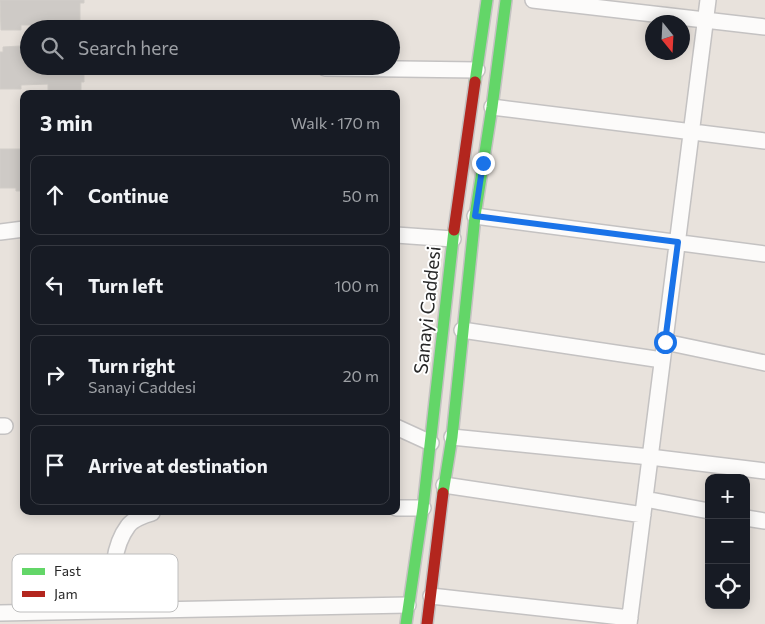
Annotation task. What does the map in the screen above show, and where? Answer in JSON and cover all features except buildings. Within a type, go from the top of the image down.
[{"type":"street","name":"Sanayi Caddesi","points":[[406,624],[423,508],[453,239],[487,0]]},
{"type":"street","name":"Sanayi Caddesi","points":[[428,624],[444,486],[452,437],[475,216],[506,0]]},
{"type":"street","points":[[533,0],[765,26]]},
{"type":"street","points":[[431,596],[629,621],[708,0]]},
{"type":"street","points":[[400,69],[477,70]]},
{"type":"street","points":[[492,107],[765,141]]},
{"type":"street","points":[[475,216],[765,254]]},
{"type":"street","points":[[0,232],[20,230]]},
{"type":"street","points":[[400,235],[453,239]]},
{"type":"street","points":[[462,330],[662,360]]},
{"type":"street","points":[[665,342],[765,363]]},
{"type":"street","points":[[400,429],[430,443]]},
{"type":"street","points":[[452,437],[765,471]]},
{"type":"street","points":[[444,486],[643,515]]},
{"type":"street","points":[[645,499],[705,510]]},
{"type":"street","points":[[400,508],[423,508]]},
{"type":"street","points":[[116,554],[128,525],[148,515]]},
{"type":"street","points":[[750,518],[765,520]]},
{"type":"street","points":[[0,613],[121,615],[408,604]]},
{"type":"traffic: fast","points":[[475,82],[487,0]]},
{"type":"traffic: fast","points":[[443,493],[452,437],[475,216],[506,0]]},
{"type":"traffic: fast","points":[[406,624],[423,508],[454,230]]},
{"type":"traffic: jam","points":[[454,230],[475,82]]},
{"type":"traffic: jam","points":[[427,624],[443,493]]},
{"type":"route","points":[[483,163],[475,216],[678,242],[665,342]]}]
